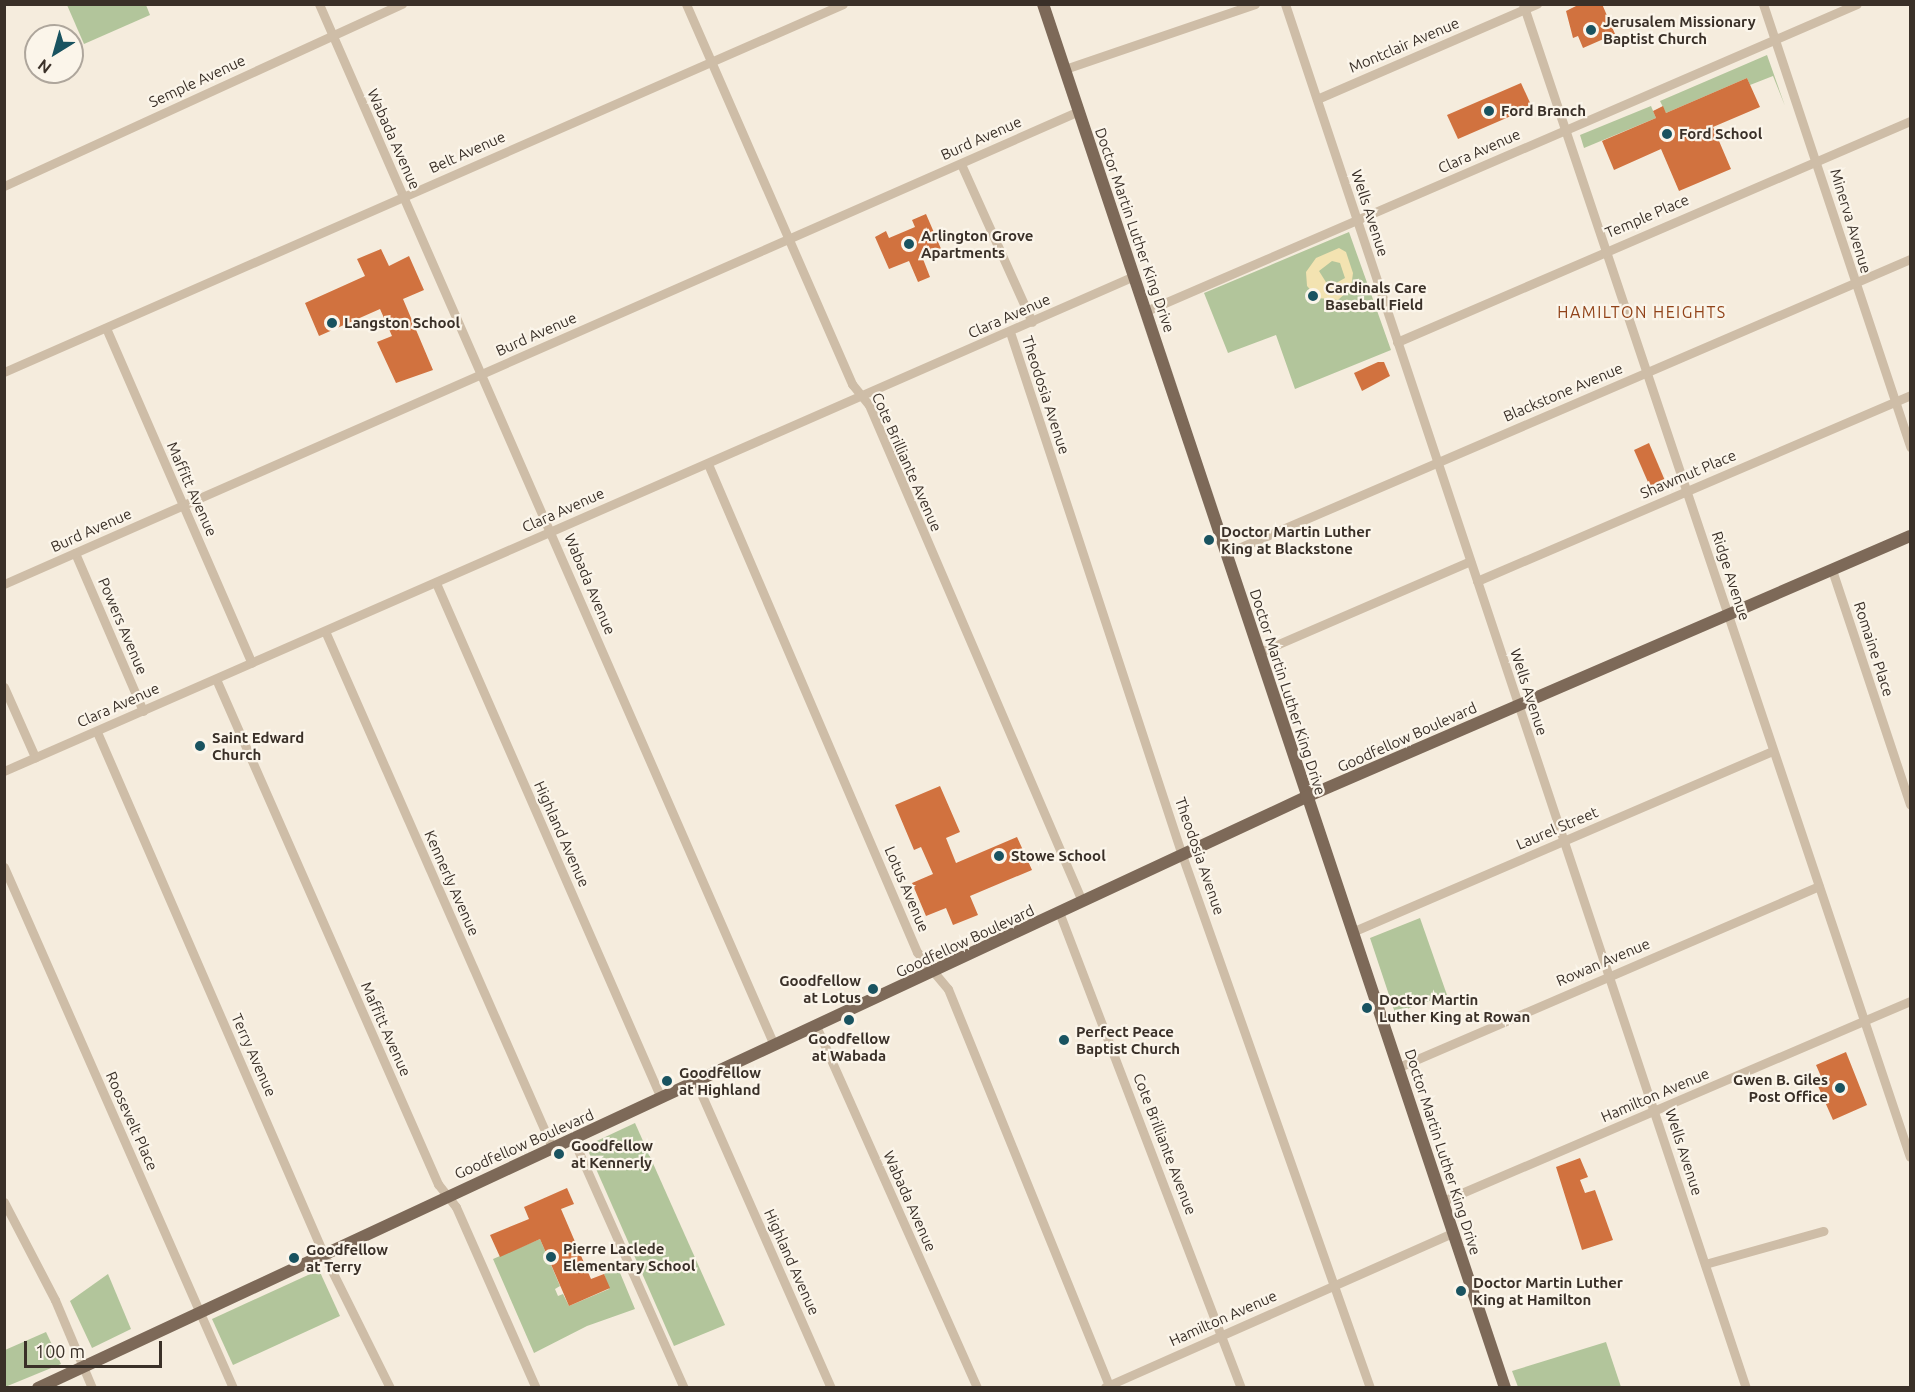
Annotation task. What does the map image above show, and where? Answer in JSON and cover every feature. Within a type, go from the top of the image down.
[{"type":"main road","name":"Doctor Martin Luther King Drive","points":[[1043,4],[1260,652],[1306,797],[1400,1067],[1505,1388]]},
{"type":"main road","name":"Goodfellow Boulevard","points":[[38,1388],[552,1147],[936,972],[1306,797],[1911,536]]},
{"type":"street","name":"Wabada Avenue","points":[[319,4],[774,1045]]},
{"type":"street","name":"Semple Avenue","points":[[4,186],[402,4]]},
{"type":"street","name":"Cote Brilliante Avenue","points":[[686,4],[789,240],[861,395],[1082,901]]},
{"type":"street","name":"Belt Avenue","points":[[4,372],[843,4]]},
{"type":"street","points":[[1065,69],[1255,4]]},
{"type":"street","name":"Wells Avenue","points":[[1285,4],[1438,462],[1561,842],[1609,975],[1746,1388]]},
{"type":"street","name":"Montclair Avenue","points":[[1317,99],[1524,7],[1537,4]]},
{"type":"street","name":"Minerva Avenue","points":[[1763,4],[1911,447]]},
{"type":"street","name":"Clara Avenue","points":[[1146,311],[1857,4]]},
{"type":"street","name":"Ridge Avenue","points":[[1524,7],[1911,1157]]},
{"type":"street","name":"Burd Avenue","points":[[4,584],[1079,111]]},
{"type":"street","name":"Temple Place","points":[[1397,342],[1606,250],[1911,121]]},
{"type":"street","name":"Theodosia Avenue","points":[[961,164],[1032,322]]},
{"type":"street","name":"Blackstone Avenue","points":[[1227,553],[1911,259]]},
{"type":"street","name":"Clara Avenue","points":[[4,771],[1134,276]]},
{"type":"street","name":"Maffitt Avenue","points":[[106,328],[252,663]]},
{"type":"street","name":"Theodosia Avenue","points":[[1010,332],[1182,855],[1336,1285],[1370,1388]]},
{"type":"street","name":"Shawmut Place","points":[[1477,582],[1911,395]]},
{"type":"street","name":"Lotus Avenue","points":[[708,464],[917,952],[948,989],[1108,1387]]},
{"type":"street","name":"Powers Avenue","points":[[75,553],[143,711]]},
{"type":"street","points":[[1260,652],[1470,561]]},
{"type":"street","name":"Romaine Place","points":[[1832,570],[1911,804]]},
{"type":"street","name":"Highland Avenue","points":[[436,583],[661,1098]]},
{"type":"street","name":"Kennerly Avenue","points":[[325,631],[552,1147]]},
{"type":"street","name":"Maffitt Avenue","points":[[216,679],[447,1196],[456,1207],[536,1388]]},
{"type":"street","points":[[4,687],[35,757]]},
{"type":"street","name":"Terry Avenue","points":[[97,732],[324,1254],[390,1388]]},
{"type":"street","name":"Laurel Street","points":[[1352,932],[1773,751]]},
{"type":"street","name":"Roosevelt Place","points":[[4,867],[233,1388]]},
{"type":"street","name":"Rowan Avenue","points":[[1400,1067],[1818,886]]},
{"type":"street","name":"Cote Brilliante Avenue","points":[[1059,912],[1223,1334],[1241,1388]]},
{"type":"street","name":"Hamilton Avenue","points":[[1443,1201],[1655,1112],[1911,1000]]},
{"type":"street","name":"Wabada Avenue","points":[[816,1026],[977,1388]]},
{"type":"street","name":"Highland Avenue","points":[[696,1082],[831,1388]]},
{"type":"street","points":[[573,1139],[684,1388]]},
{"type":"street","points":[[4,1202],[92,1388]]},
{"type":"street","points":[[1704,1264],[1823,1231]]},
{"type":"street","name":"Hamilton Avenue","points":[[1108,1387],[1454,1232]]},
{"type":"green space","points":[[67,5],[146,5],[150,15],[84,44],[84,24],[75,24]]},
{"type":"green space","points":[[1767,55],[1785,106],[1773,76],[1750,85],[1747,78],[1666,113],[1660,101]]},
{"type":"green space","points":[[1651,106],[1656,118],[1584,148],[1580,135]]},
{"type":"green space","points":[[1349,232],[1391,350],[1295,389],[1276,335],[1228,353],[1204,293]]},
{"type":"green space","points":[[1420,918],[1447,995],[1395,1013],[1370,938]]},
{"type":"green space","points":[[635,1123],[725,1325],[674,1346],[586,1146]]},
{"type":"green space","points":[[540,1239],[560,1286],[555,1289],[558,1296],[563,1294],[569,1306],[609,1289],[604,1274],[618,1268],[635,1309],[587,1326],[534,1353],[493,1259]]},
{"type":"green space","points":[[319,1270],[340,1316],[233,1365],[212,1319]]},
{"type":"green space","points":[[108,1274],[131,1329],[92,1348],[70,1301]]},
{"type":"green space","points":[[46,1332],[61,1364],[5,1387],[5,1350]]},
{"type":"green space","points":[[1606,1342],[1621,1387],[1518,1387],[1512,1371]]},
{"type":"sand","points":[[1339,248],[1346,252],[1353,273],[1351,288],[1338,300],[1318,298],[1307,286],[1306,272],[1316,258]],"holes":[[[1332,261],[1340,263],[1345,278],[1329,287],[1319,271]]]},
{"type":"building","name":"Jerusalem Missionary Baptist Church","points":[[1580,4],[1602,4],[1615,34],[1583,48],[1578,36],[1573,38],[1566,11]]},
{"type":"building","name":"Ford School","points":[[1747,78],[1760,107],[1713,127],[1731,169],[1679,191],[1661,149],[1614,170],[1602,141],[1656,118],[1653,111],[1663,106],[1666,113]]},
{"type":"building","name":"Ford Branch","points":[[1521,83],[1532,107],[1458,139],[1447,115]]},
{"type":"building","name":"Arlington Grove Apartments","points":[[926,214],[942,251],[923,259],[930,277],[918,282],[909,261],[889,269],[875,237],[886,231],[889,238],[915,227],[912,220]]},
{"type":"building","name":"Langston School","points":[[381,249],[389,266],[409,256],[424,290],[403,299],[433,370],[396,383],[377,342],[392,336],[380,309],[319,336],[305,303],[365,276],[357,259]]},
{"type":"building","points":[[1378,362],[1384,362],[1390,376],[1362,391],[1354,373]]},
{"type":"building","points":[[1649,443],[1666,483],[1651,489],[1634,450]]},
{"type":"building","name":"Stowe School","points":[[940,786],[960,832],[946,838],[956,863],[1017,837],[1032,870],[970,896],[978,915],[953,925],[946,908],[926,916],[912,883],[933,874],[921,847],[914,850],[895,805]]},
{"type":"building","name":"Gwen B. Giles Post Office","points":[[1846,1052],[1867,1105],[1833,1120],[1817,1084],[1823,1081],[1816,1065]]},
{"type":"building","points":[[1580,1158],[1588,1177],[1580,1180],[1585,1193],[1595,1190],[1613,1240],[1582,1250],[1556,1167]]},
{"type":"building","name":"Pierre Laclede Elementary School","points":[[567,1188],[574,1204],[561,1209],[591,1279],[604,1274],[610,1288],[569,1306],[540,1239],[500,1257],[490,1235],[529,1219],[524,1207]]},
{"type":"place","name":"Jerusalem Missionary Baptist Church","points":[[1591,30]]},
{"type":"place","name":"Ford Branch","points":[[1489,111]]},
{"type":"place","name":"Ford School","points":[[1667,134]]},
{"type":"place","name":"Arlington Grove Apartments","points":[[909,244]]},
{"type":"place","name":"Cardinals Care Baseball Field","points":[[1313,296]]},
{"type":"place","name":"Langston School","points":[[332,323]]},
{"type":"place","name":"Doctor Martin Luther King at Blackstone","points":[[1209,540]]},
{"type":"place","name":"Saint Edward Church","points":[[200,746]]},
{"type":"place","name":"Stowe School","points":[[999,856]]},
{"type":"place","name":"Goodfellow at Lotus","points":[[873,989]]},
{"type":"place","name":"Doctor Martin Luther King at Rowan","points":[[1367,1008]]},
{"type":"place","name":"Goodfellow at Wabada","points":[[849,1020]]},
{"type":"place","name":"Perfect Peace Baptist Church","points":[[1064,1040]]},
{"type":"place","name":"Goodfellow at Highland","points":[[667,1081]]},
{"type":"place","name":"Gwen B. Giles Post Office","points":[[1840,1088]]},
{"type":"place","name":"Goodfellow at Kennerly","points":[[559,1154]]},
{"type":"place","name":"Pierre Laclede Elementary School","points":[[551,1257]]},
{"type":"place","name":"Goodfellow at Terry","points":[[294,1258]]},
{"type":"place","name":"Doctor Martin Luther King at Hamilton","points":[[1461,1291]]},
{"type":"district","name":"HAMILTON HEIGHTS","points":[[1642,312]]}]
